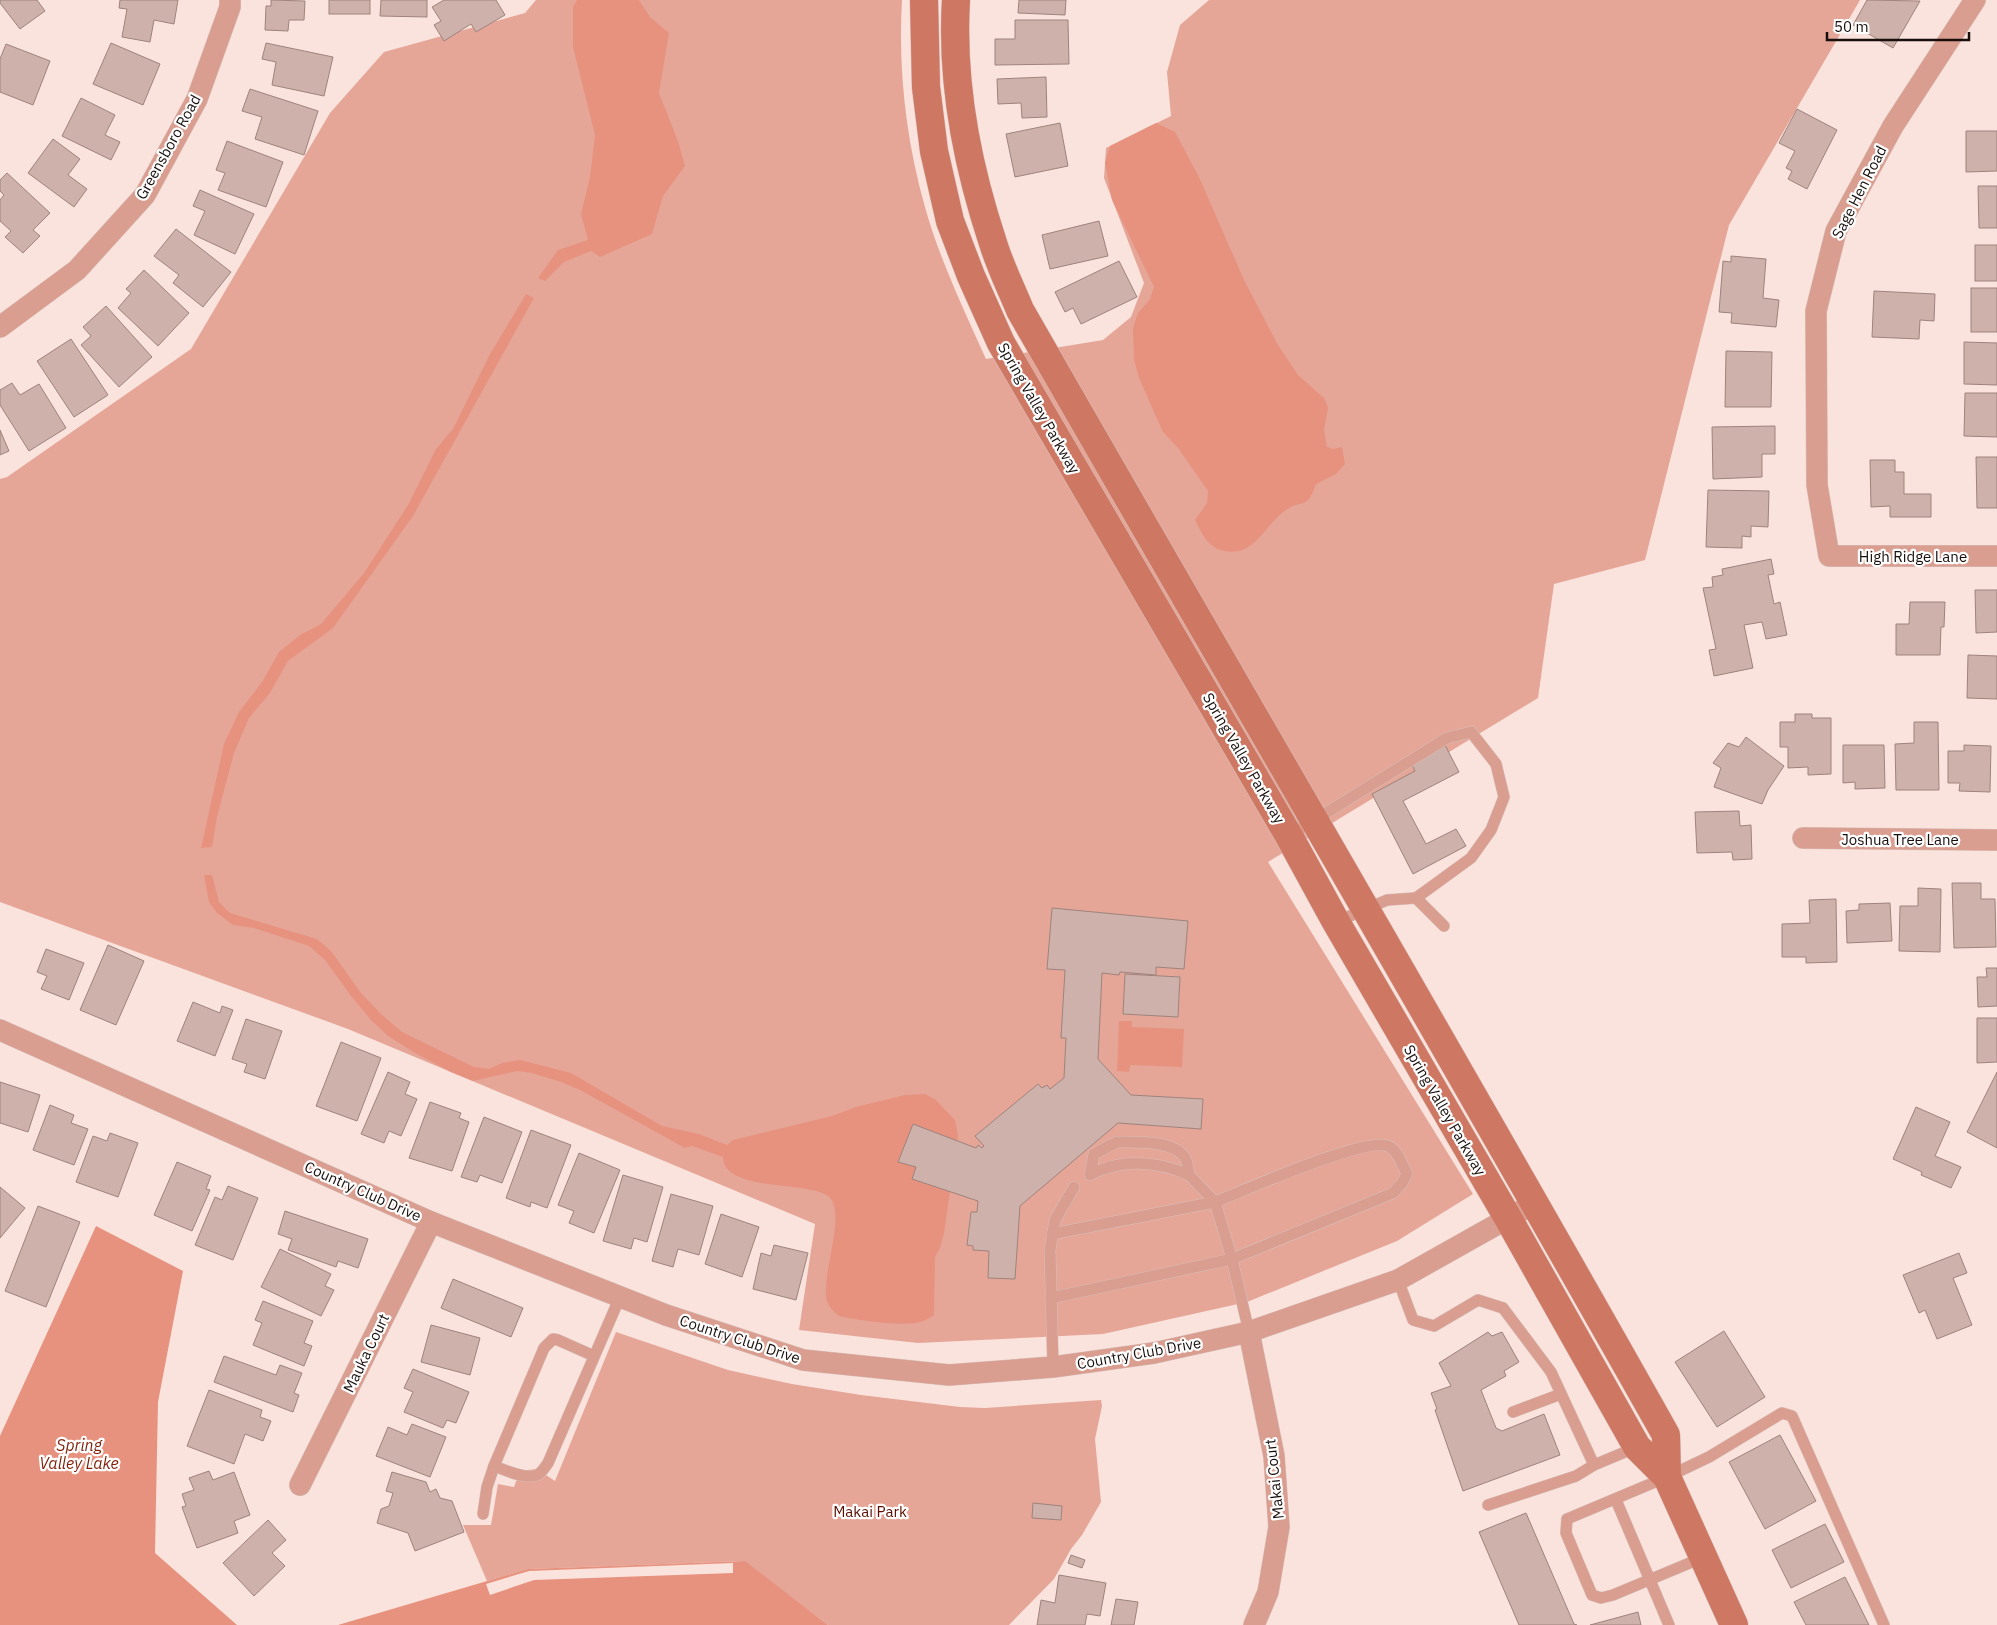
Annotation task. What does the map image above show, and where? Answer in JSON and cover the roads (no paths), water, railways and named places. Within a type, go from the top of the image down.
[{"type":"street","name":"Greensboro Road","points":[[0,327],[77,270],[145,195],[197,99],[230,7],[230,0]]},
{"type":"street","name":"Spring Valley Parkway","points":[[924,0],[926,87],[934,151],[950,221],[971,276],[1001,343],[1289,836],[1336,922],[1508,1218],[1636,1447],[1667,1478],[1734,1625]]},
{"type":"street","name":"Spring Valley Parkway","points":[[956,0],[956,65],[964,133],[976,184],[994,245],[1020,310],[1535,1203],[1666,1435],[1667,1478]]},
{"type":"street","name":"Sage Hen Road","points":[[1829,556],[1817,486],[1816,311],[1836,231],[1893,126],[1975,0]]},
{"type":"street","name":"High Ridge Lane","points":[[1829,556],[1997,556]]},
{"type":"street","name":"Joshua Tree Lane","points":[[1803,838],[1997,840]]},
{"type":"street","name":"Country Club Drive","points":[[0,1030],[431,1222],[666,1315],[803,1360],[948,1375],[1053,1367],[1154,1353],[1249,1332],[1398,1280],[1535,1203]]},
{"type":"street","name":"Mauka Court","points":[[300,1485],[431,1222]]},
{"type":"street","name":"Makai Court","points":[[1249,1332],[1274,1456],[1279,1527],[1268,1592],[1254,1625]]},
{"type":"lane","points":[[1289,836],[1447,738],[1471,732],[1496,764],[1504,797],[1491,830],[1471,858],[1416,898],[1387,900],[1336,922]]},
{"type":"lane","points":[[1416,898],[1444,926]]},
{"type":"lane","points":[[1190,1176],[1186,1159],[1177,1151],[1167,1146],[1138,1142],[1117,1142],[1094,1154],[1090,1176],[1105,1167],[1126,1164],[1155,1165],[1175,1169],[1190,1176],[1215,1202],[1232,1259],[1249,1332]]},
{"type":"lane","points":[[1051,1298],[1232,1259],[1393,1193],[1407,1174],[1394,1150],[1387,1145],[1376,1144],[1336,1154],[1215,1202],[1052,1234]]},
{"type":"lane","points":[[1053,1367],[1050,1250],[1055,1220],[1074,1186]]},
{"type":"lane","points":[[1398,1280],[1413,1320],[1434,1326],[1478,1300],[1503,1308],[1552,1372],[1594,1466]]},
{"type":"lane","points":[[494,1466],[528,1476],[536,1476],[541,1473],[548,1463],[620,1297]]},
{"type":"lane","points":[[484,1514],[487,1487],[494,1466],[544,1348],[553,1339],[594,1356]]},
{"type":"lane","points":[[1513,1412],[1561,1394]]},
{"type":"lane","points":[[1704,1557],[1614,1595],[1601,1598],[1592,1595],[1566,1533],[1567,1519],[1574,1514],[1616,1500],[1667,1478],[1709,1457],[1782,1413],[1792,1416],[1884,1625]]},
{"type":"lane","points":[[1488,1505],[1576,1476],[1636,1447]]},
{"type":"lane","points":[[1616,1500],[1669,1625]]},
{"type":"water","points":[[577,0],[639,0],[650,17],[669,33],[659,93],[678,141],[685,166],[663,196],[652,234],[600,257],[591,251],[564,262],[545,281],[538,278],[558,250],[588,240],[581,214],[590,177],[595,135],[573,47],[573,7]]},
{"type":"water","points":[[1156,123],[1175,132],[1199,177],[1244,280],[1278,345],[1298,375],[1324,398],[1328,408],[1324,430],[1327,447],[1333,449],[1342,447],[1345,464],[1336,474],[1316,484],[1313,493],[1307,501],[1286,510],[1252,544],[1235,552],[1214,547],[1206,540],[1200,530],[1195,520],[1207,503],[1208,491],[1178,448],[1163,432],[1139,378],[1134,360],[1133,328],[1138,313],[1150,299],[1154,287],[1112,200],[1105,163],[1110,146]]},
{"type":"water","points":[[526,294],[534,298],[413,516],[333,628],[288,661],[270,693],[249,718],[234,753],[217,817],[212,847],[201,848],[224,744],[239,712],[262,682],[279,652],[300,635],[321,624],[364,573],[408,505],[436,449],[453,429],[489,356]]},
{"type":"water","points":[[204,875],[212,875],[219,902],[230,913],[317,939],[331,951],[361,993],[402,1032],[474,1067],[489,1069],[502,1063],[520,1060],[571,1073],[662,1126],[699,1134],[727,1145],[733,1140],[832,1116],[856,1107],[905,1095],[925,1094],[935,1099],[955,1120],[958,1136],[944,1233],[940,1248],[935,1257],[934,1315],[923,1321],[905,1324],[839,1316],[827,1301],[827,1277],[835,1229],[833,1204],[828,1196],[817,1191],[751,1181],[736,1176],[727,1168],[723,1157],[692,1146],[685,1148],[580,1090],[561,1082],[532,1073],[517,1071],[473,1081],[451,1072],[388,1036],[371,1020],[351,996],[325,960],[309,946],[254,928],[233,925],[217,913],[209,902]]},
{"type":"water","points":[[1119,1021],[1132,1021],[1132,1027],[1184,1029],[1182,1067],[1130,1065],[1129,1072],[1117,1071]]},
{"type":"water","name":"Spring Valley Lake","points":[[96,1226],[183,1271],[158,1402],[155,1553],[237,1625],[0,1625],[0,1436]]},
{"type":"water","points":[[745,1561],[828,1625],[338,1625],[528,1569]]},
{"type":"park label","name":"Makai Park","points":[[870,1511]]}]
